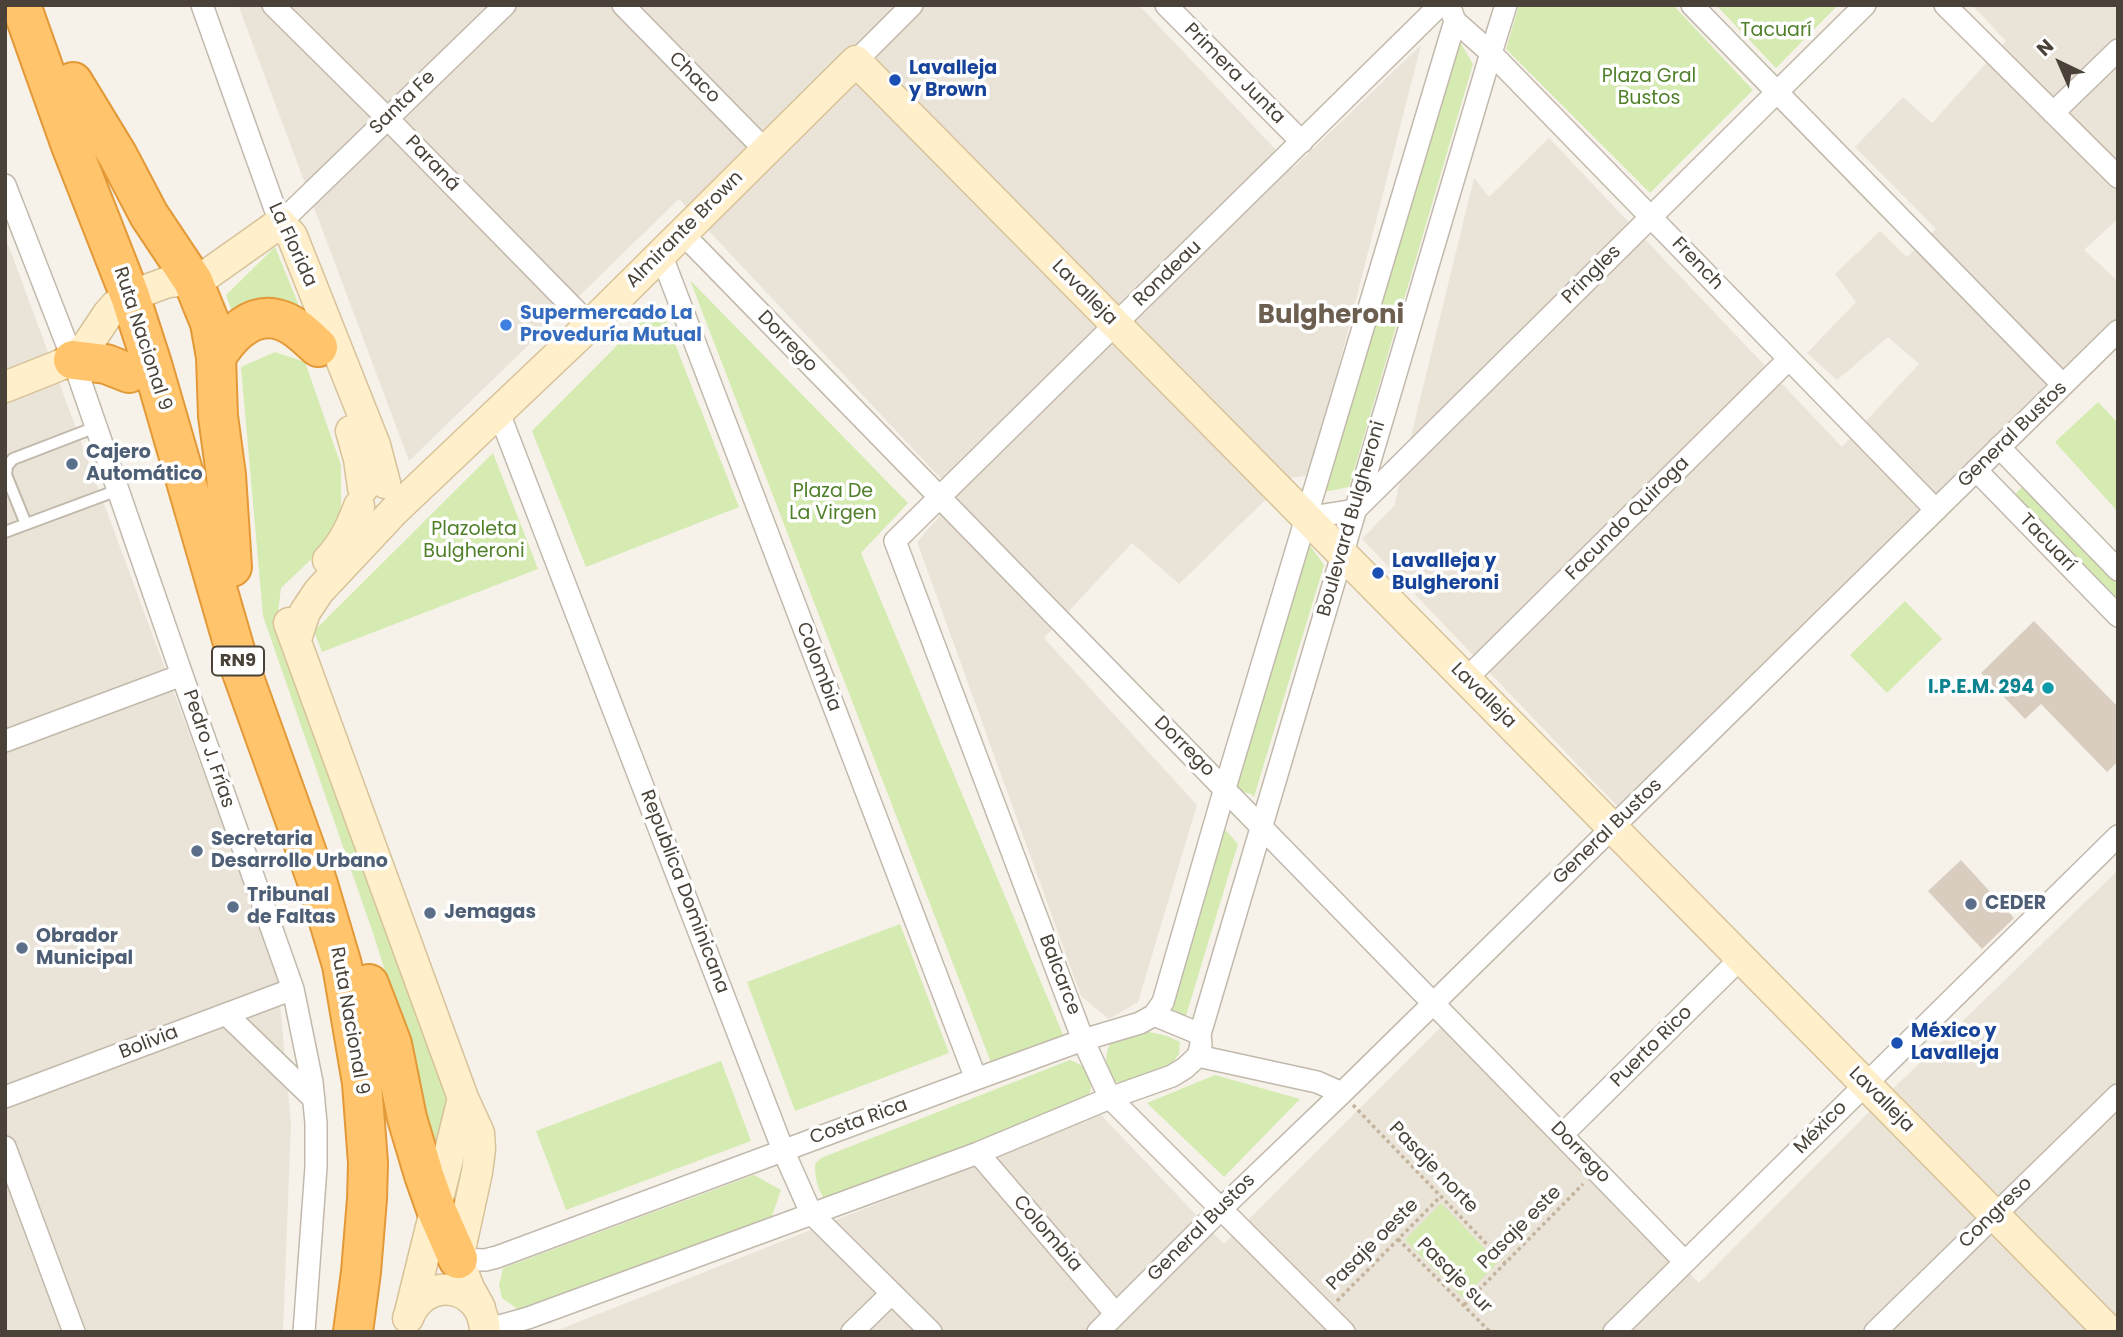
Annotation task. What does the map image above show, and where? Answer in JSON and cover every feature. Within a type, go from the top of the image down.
[{"type":"highway","name":"Ruta Nacional 9","points":[[21,5],[70,144],[130,299],[180,371],[239,664],[317,881],[342,965],[362,1083],[368,1163],[354,1332]]},
{"type":"highway","name":"Ruta Nacional 9","points":[[44,5],[73,82],[130,299]]},
{"type":"highway","name":"RN9","points":[[73,82],[118,156],[149,215],[193,281],[210,323],[216,357],[218,416],[226,475],[221,570]]},
{"type":"highway","name":"RN9","points":[[130,299],[129,373],[184,525],[221,570]]},
{"type":"highway","points":[[216,357],[233,333],[244,325],[271,318],[283,320],[298,329],[318,347]]},
{"type":"highway","points":[[74,360],[106,364],[129,373]]},
{"type":"highway","name":"Ruta Nacional 9","points":[[221,570],[287,734],[341,880],[358,935],[381,1058],[390,1159],[398,1326]]},
{"type":"highway","points":[[369,984],[392,1044],[407,1118],[455,1277]]},
{"type":"street","name":"La Florida","points":[[202,5],[280,223],[292,236],[375,445],[380,498]]},
{"type":"street","name":"Paraná","points":[[273,5],[590,325]]},
{"type":"street","name":"Santa Fe","points":[[280,223],[505,5]]},
{"type":"street","name":"Chaco","points":[[623,5],[766,151]]},
{"type":"street","name":"Almirante Brown","points":[[380,498],[433,476],[590,325],[912,5]]},
{"type":"street","name":"Primera Junta","points":[[1166,5],[1302,142]]},
{"type":"street","name":"Rondeau","points":[[895,541],[1440,5]]},
{"type":"street","name":"Boulevard Bulgheroni","points":[[1200,1034],[1506,5]]},
{"type":"street","points":[[1692,5],[2063,385]]},
{"type":"street","name":"Pringles","points":[[1355,510],[1865,5]]},
{"type":"street","points":[[1945,5],[2118,177]]},
{"type":"street","points":[[280,223],[280,242],[318,347],[380,498],[305,612],[296,639],[463,1098],[479,1133],[477,1172],[455,1277],[483,1323],[528,1318],[978,1153],[1110,1098],[1172,1076],[1198,1056],[1200,1034],[1154,1016],[1163,1002],[1452,13]]},
{"type":"street","name":"French","points":[[1452,13],[1936,510]]},
{"type":"street","points":[[2053,113],[2118,50]]},
{"type":"street","name":"Lavalleja","points":[[856,61],[2110,1332]]},
{"type":"street","name":"Pedro J. Frías","points":[[5,185],[74,360],[293,989],[303,1030],[316,1123],[316,1167],[304,1332]]},
{"type":"street","points":[[5,387],[74,360],[130,299],[168,282],[193,281],[211,273],[280,223]]},
{"type":"street","name":"Dorrego","points":[[682,233],[938,499],[1225,788],[1685,1262]]},
{"type":"street","name":"Colombia","points":[[661,254],[976,1079]]},
{"type":"street","name":"General Bustos","points":[[1098,1332],[2118,331]]},
{"type":"street","name":"Facundo Quiroga","points":[[1466,679],[1789,359]]},
{"type":"street","name":"Republica Dominicana","points":[[499,412],[783,1150],[811,1213],[931,1332]]},
{"type":"street","name":"Tacuarí","points":[[2000,447],[2118,570]]},
{"type":"street","name":"Tacuarí","points":[[1976,470],[2118,616]]},
{"type":"street","points":[[1306,519],[1355,510]]},
{"type":"street","name":"Balcarce","points":[[895,541],[1083,1041],[1110,1098],[1343,1332]]},
{"type":"street","points":[[5,741],[182,675]]},
{"type":"street","name":"México","points":[[1614,1332],[2118,836]]},
{"type":"street","name":"Puerto Rico","points":[[1562,1135],[1741,958]]},
{"type":"street","name":"Bolivia","points":[[5,1097],[293,989]]},
{"type":"street","points":[[226,1014],[314,1099]]},
{"type":"street","name":"Costa Rica","points":[[455,1277],[485,1259],[497,1257],[976,1079],[1154,1016]]},
{"type":"street","points":[[1198,1056],[1317,1082],[1342,1093]]},
{"type":"street","name":"Congreso","points":[[1875,1332],[2118,1095]]},
{"type":"street","points":[[398,1326],[436,1209],[463,1098]]},
{"type":"street","points":[[5,1147],[74,1332]]},
{"type":"street","name":"Colombia","points":[[978,1153],[1116,1314]]},
{"type":"street","points":[[398,1326],[417,1301],[455,1277]]},
{"type":"street","points":[[852,1332],[892,1293]]},
{"type":"lane","points":[[26,524],[6,474],[7,466],[13,459],[96,428]]},
{"type":"lane","points":[[5,532],[118,490]]},
{"type":"path","name":"Pasaje norte","points":[[1342,1093],[1505,1263]]},
{"type":"path","name":"Pasaje este","points":[[1464,1305],[1596,1170]]},
{"type":"path","name":"Pasaje oeste","points":[[1325,1313],[1440,1196]]},
{"type":"path","name":"Pasaje sur","points":[[1398,1239],[1490,1332]]},
{"type":"shaded area","points":[[238,5],[1139,5],[1293,168],[1421,45],[1311,475],[1288,478],[1179,584],[1132,543],[1044,638],[1197,805],[1138,1002],[1109,1019],[1081,996],[917,542],[957,496],[679,199],[409,461]]},
{"type":"shaded area","points":[[1972,5],[2118,5],[2118,219],[2084,250],[2118,281],[2118,321],[1618,807],[1362,539],[1394,506],[1474,178],[1489,197],[1549,138],[1842,447],[1919,364],[1888,337],[1837,380],[1807,353],[1856,302],[1835,274],[1880,231],[1907,257],[1936,229],[1855,147],[1903,97],[1932,123],[2006,41]]},
{"type":"shaded area","points":[[5,236],[277,971],[291,1123],[283,1332],[5,1332]]},
{"type":"shaded area","points":[[2118,870],[2118,1332],[553,1332],[1101,1115],[1224,1244],[1445,1023],[1699,1283],[1866,1115]]},
{"type":"green space","name":"Plaza Gral Bustos","points":[[1519,5],[1673,5],[1753,90],[1650,193],[1506,49]]},
{"type":"green space","name":"Tacuarí","points":[[1716,5],[1838,5],[1776,68]]},
{"type":"green space","points":[[1460,42],[1473,64],[1349,487],[1324,492]]},
{"type":"green space","points":[[275,247],[302,313],[234,317],[226,295]]},
{"type":"green space","name":"Plaza De La Virgen","points":[[690,280],[908,503],[861,553],[1064,1037],[992,1065]]},
{"type":"green space","points":[[659,303],[739,507],[586,567],[532,431]]},
{"type":"green space","points":[[275,352],[305,362],[341,465],[341,531],[281,588],[277,620],[447,1101],[431,1172],[408,1045],[374,936],[263,616],[241,367]]},
{"type":"green space","points":[[2098,402],[2118,423],[2118,512],[2055,442]]},
{"type":"green space","name":"Plazoleta Bulgheroni","points":[[493,453],[538,569],[322,652],[314,631]]},
{"type":"green space","points":[[2022,487],[2118,584],[2118,599],[2014,495]]},
{"type":"green space","points":[[1309,544],[1324,565],[1254,797],[1236,790],[1236,780]]},
{"type":"green space","points":[[1905,601],[1942,639],[1887,693],[1850,655]]},
{"type":"green space","points":[[1222,826],[1238,844],[1185,1019],[1170,1015]]},
{"type":"green space","points":[[900,924],[949,1053],[795,1111],[747,982]]},
{"type":"green space","points":[[1145,1031],[1180,1042],[1179,1054],[1172,1063],[1122,1083],[1113,1081],[1106,1059],[1110,1044]]},
{"type":"green space","points":[[1070,1060],[1083,1067],[1090,1076],[1091,1087],[1086,1101],[828,1204],[822,1195],[816,1181],[815,1164],[821,1158]]},
{"type":"green space","points":[[721,1061],[751,1141],[566,1210],[536,1131]]},
{"type":"green space","points":[[1215,1075],[1300,1099],[1224,1177],[1147,1103]]},
{"type":"green space","points":[[754,1175],[781,1190],[771,1219],[519,1310],[502,1298],[499,1285],[503,1268]]},
{"type":"green space","points":[[1441,1203],[1498,1262],[1463,1298],[1405,1240]]},
{"type":"building","name":"I.P.E.M. 294","points":[[2034,621],[2118,707],[2118,761],[2107,772],[2041,704],[2025,719],[1981,673]]},
{"type":"building","name":"CEDER","points":[[1961,860],[2014,918],[1982,949],[1928,891]]},
{"type":"place","name":"Lavalleja y Brown","points":[[895,80]]},
{"type":"place","name":"Supermercado La Proveduría Mutual","points":[[506,325]]},
{"type":"place","name":"Cajero Automático","points":[[72,464]]},
{"type":"place","name":"Lavalleja y Bulgheroni","points":[[1378,573]]},
{"type":"place","name":"I.P.E.M. 294","points":[[2048,688]]},
{"type":"place","name":"Secretaria Desarrollo Urbano","points":[[197,851]]},
{"type":"place","name":"CEDER","points":[[1971,904]]},
{"type":"place","name":"Tribunal de Faltas","points":[[233,907]]},
{"type":"place","name":"Jemagas","points":[[430,913]]},
{"type":"place","name":"Obrador Municipal","points":[[22,948]]},
{"type":"place","name":"México y Lavalleja","points":[[1897,1043]]},
{"type":"district","name":"Bulgheroni","points":[[1331,316]]}]
